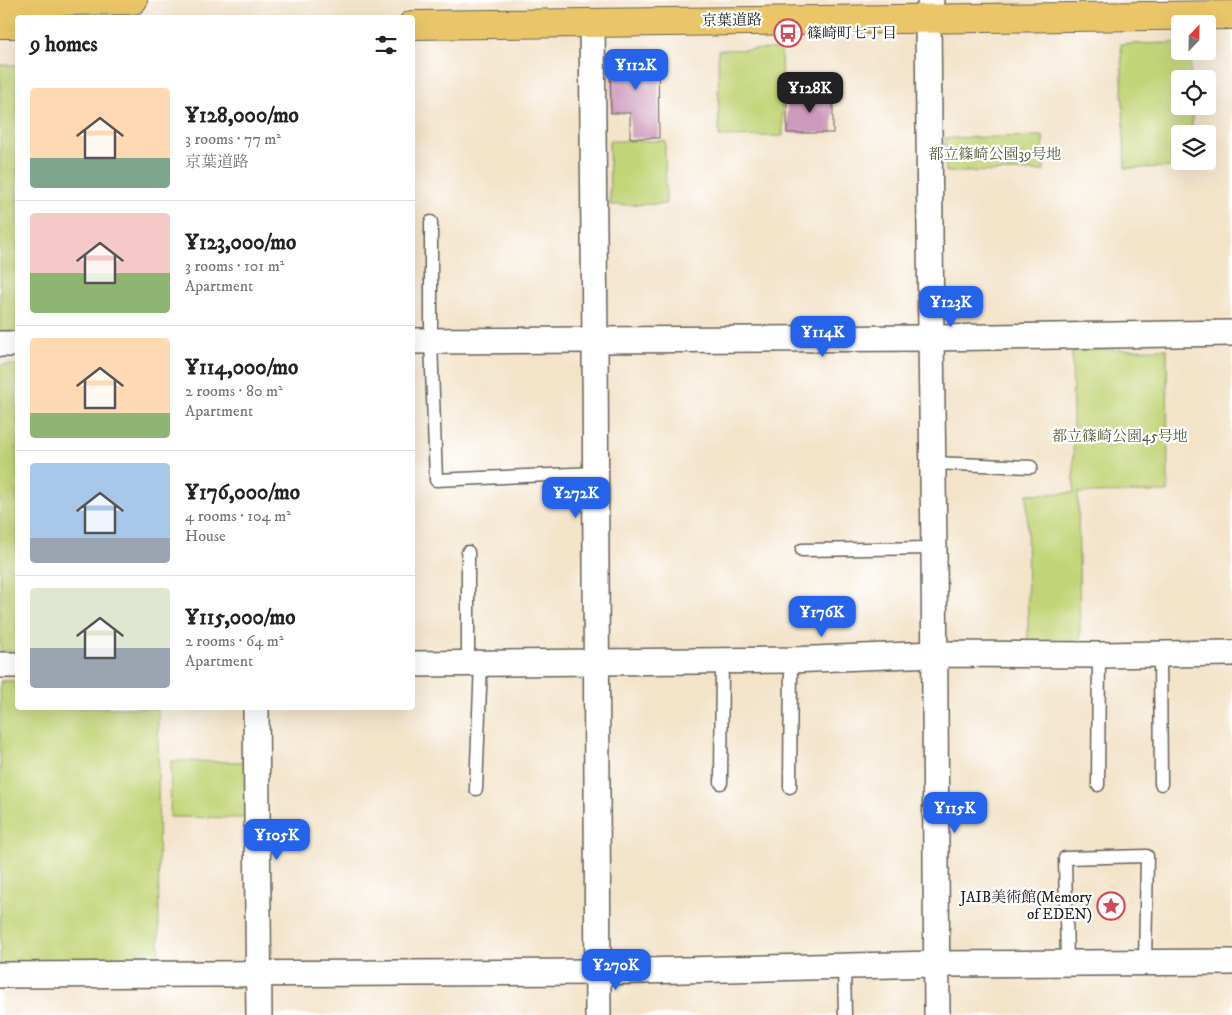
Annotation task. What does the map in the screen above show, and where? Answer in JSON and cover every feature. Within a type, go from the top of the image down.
[{"type":"highway","points":[[0,2],[133,0]]},
{"type":"highway","name":"京葉道路","points":[[415,25],[592,22],[930,9],[1232,15]]},
{"type":"highway","points":[[0,24],[15,24]]},
{"type":"street","points":[[930,9],[936,1015]]},
{"type":"street","points":[[592,22],[598,1015]]},
{"type":"street","points":[[422,341],[931,338],[1232,333]]},
{"type":"street","points":[[0,344],[15,344]]},
{"type":"street","points":[[415,664],[791,660],[934,654],[1099,655],[1232,653]]},
{"type":"street","points":[[0,665],[15,665]]},
{"type":"street","points":[[256,710],[259,1015]]},
{"type":"street","points":[[0,975],[597,972],[936,964],[1232,962]]},
{"type":"lane","points":[[431,222],[422,341],[436,480],[596,473]]},
{"type":"lane","points":[[933,463],[1031,466]]},
{"type":"lane","points":[[802,550],[934,548]]},
{"type":"lane","points":[[468,552],[474,663],[476,789]]},
{"type":"lane","points":[[1160,654],[1160,784]]},
{"type":"lane","points":[[1098,785],[1099,655]]},
{"type":"lane","points":[[721,783],[722,660]]},
{"type":"lane","points":[[790,787],[791,660]]},
{"type":"lane","points":[[1067,963],[1065,858],[1147,856],[1145,962]]},
{"type":"lane","points":[[844,966],[845,1015]]},
{"type":"green space","points":[[1171,43],[1171,60],[1190,60],[1191,70],[1171,70],[1171,115],[1192,115],[1192,125],[1171,125],[1171,167],[1125,168],[1121,44]]},
{"type":"green space","points":[[781,49],[783,136],[719,137],[718,50]]},
{"type":"green space","points":[[0,65],[15,65],[15,331],[0,331]]},
{"type":"green space","name":"都立篠崎公園39号地","points":[[1043,136],[1044,171],[946,172],[945,138]]},
{"type":"green space","points":[[609,141],[665,141],[666,204],[610,205]]},
{"type":"green space","name":"都立篠崎公園45号地","points":[[1167,349],[1168,492],[1078,493],[1080,642],[1028,642],[1027,494],[1074,493],[1072,350]]},
{"type":"green space","points":[[0,365],[15,365],[15,651],[0,651]]},
{"type":"green space","points":[[0,681],[15,681],[15,710],[158,710],[159,961],[0,966]]},
{"type":"green space","points":[[171,761],[248,762],[248,818],[170,817]]},
{"type":"building","points":[[610,52],[658,52],[659,138],[630,138],[630,113],[611,113]]},
{"type":"building","points":[[787,94],[833,94],[833,133],[787,133]]},
{"type":"place","name":"篠崎町七丁目","points":[[788,33]]},
{"type":"place","name":"JAIB美術館(Memory of EDEN)","points":[[1111,906]]}]
